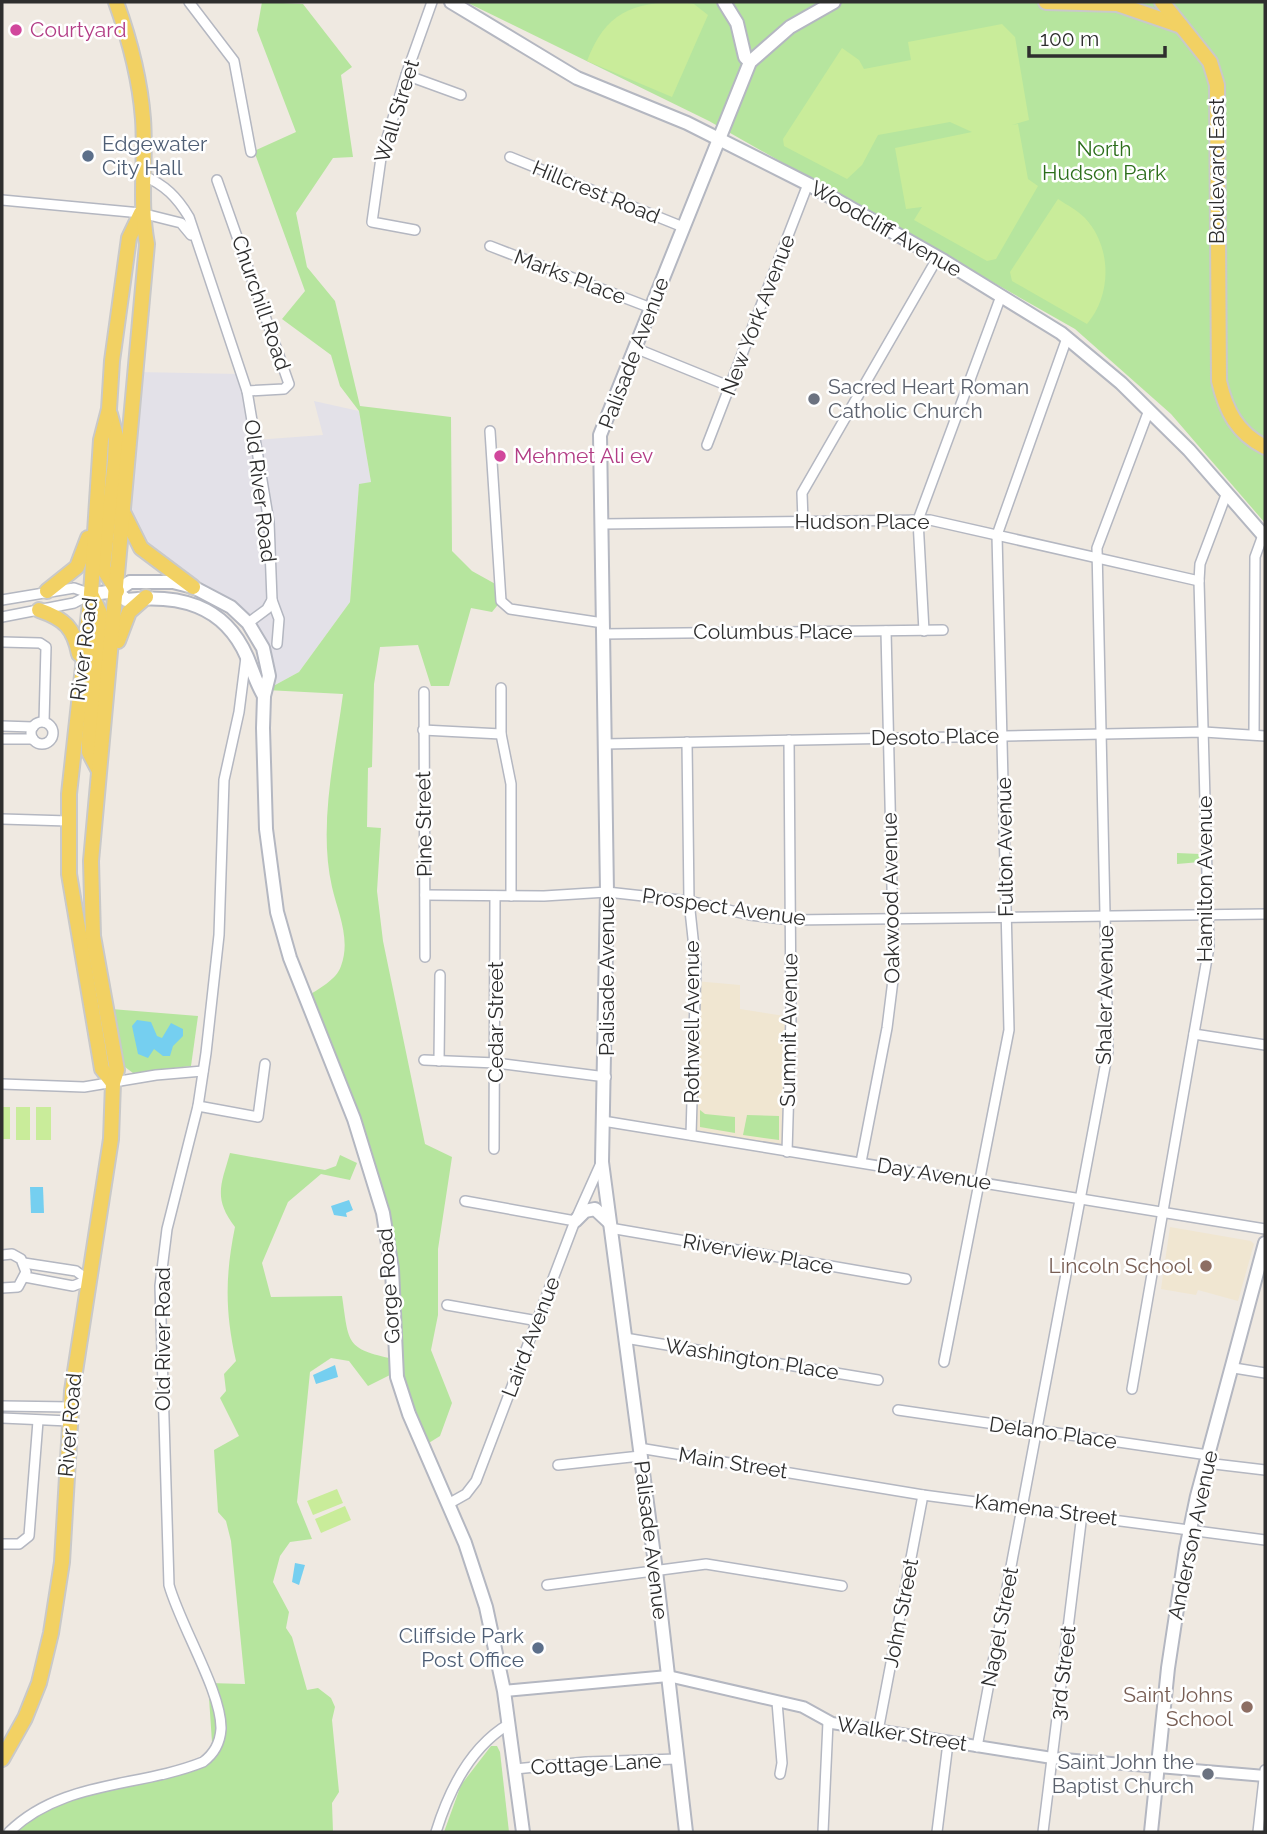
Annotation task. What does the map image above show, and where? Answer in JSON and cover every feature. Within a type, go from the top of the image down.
[{"type":"main road","name":"River Road","points":[[2,1759],[25,1718],[48,1651],[62,1562],[70,1414],[111,1139],[113,1083],[117,1070],[93,936],[90,897],[97,769],[103,747],[148,244],[141,213],[144,176],[140,92],[116,2]]},
{"type":"main road","name":"Woodcliff Avenue","points":[[451,2],[576,78],[718,137],[808,184],[938,257],[1068,338],[1149,410],[1189,450],[1264,536]]},
{"type":"main road","points":[[724,2],[737,23],[745,57],[750,62],[790,27],[834,2]]},
{"type":"main road","points":[[1046,2],[1119,3],[1183,27]]},
{"type":"main road","name":"Boulevard East","points":[[1162,2],[1210,62],[1217,85],[1219,382],[1233,421],[1253,441],[1265,447]]},
{"type":"main road","name":"Palisade Avenue","points":[[686,1832],[656,1571],[602,1161],[606,1077],[607,892],[600,435],[750,62]]},
{"type":"main road","name":"River Road","points":[[113,1083],[102,1069],[80,948],[69,874],[68,821],[91,594],[102,440],[109,409],[112,361],[129,238],[141,213]]},
{"type":"main road","points":[[109,409],[116,436],[103,568],[117,591]]},
{"type":"main road","points":[[47,591],[77,567],[96,510]]},
{"type":"main road","points":[[124,513],[141,548],[193,587]]},
{"type":"main road","name":"Gorge Road","points":[[91,594],[117,591],[130,582],[173,582],[193,587],[216,597],[248,624],[262,648],[269,676],[264,696],[266,829],[277,912],[290,958],[339,1079],[371,1171],[385,1224],[392,1269],[397,1377],[409,1414],[450,1503],[486,1607],[504,1691],[523,1832]]},
{"type":"main road","name":"Gorge Road","points":[[117,591],[126,600],[146,597],[172,598],[205,610],[234,633],[254,680],[264,696]]},
{"type":"main road","points":[[91,594],[100,613],[89,739],[89,752],[97,769]]},
{"type":"main road","points":[[109,669],[122,624],[129,612],[146,597]]},
{"type":"main road","points":[[40,610],[67,623],[74,633],[82,668]]},
{"type":"main road","points":[[575,1222],[591,1209],[599,1211],[609,1225]]},
{"type":"main road","name":"Anderson Avenue","points":[[1151,1832],[1168,1668],[1190,1530],[1207,1459],[1261,1272],[1265,1243]]},
{"type":"street","points":[[189,2],[238,69],[251,152]]},
{"type":"street","name":"Wall Street","points":[[415,230],[372,222],[381,158],[432,2]]},
{"type":"street","points":[[406,75],[461,95]]},
{"type":"street","name":"Hillcrest Road","points":[[510,157],[683,227]]},
{"type":"street","points":[[144,176],[159,182],[174,194],[188,216],[247,391]]},
{"type":"street","name":"Churchill Road","points":[[216,180],[278,345],[289,384],[284,389],[247,391]]},
{"type":"street","name":"New York Avenue","points":[[707,445],[732,387],[808,184]]},
{"type":"street","points":[[2,200],[141,213],[181,223],[194,239]]},
{"type":"street","name":"Marks Place","points":[[490,246],[650,308]]},
{"type":"street","points":[[803,521],[802,493],[938,257]]},
{"type":"street","points":[[924,631],[918,520],[1001,296]]},
{"type":"street","name":"Fulton Avenue","points":[[944,1362],[1009,1031],[997,535],[1068,338]]},
{"type":"street","points":[[635,348],[732,387]]},
{"type":"street","name":"Old River Road","points":[[247,391],[269,523],[272,600],[279,619],[277,644]]},
{"type":"street","name":"Shaler Avenue","points":[[1023,1508],[1108,1051],[1097,559],[1107,519],[1149,410]]},
{"type":"street","name":"Columbus Place","points":[[490,431],[499,595],[505,606],[603,629],[943,631]]},
{"type":"street","name":"Hamilton Avenue","points":[[1132,1389],[1209,947],[1199,581],[1200,564],[1226,495]]},
{"type":"street","name":"Hudson Place","points":[[602,524],[918,520],[997,535],[1199,581]]},
{"type":"street","points":[[1254,734],[1255,557],[1264,536]]},
{"type":"street","points":[[2,600],[47,591],[74,589],[91,594]]},
{"type":"street","points":[[2,617],[74,603],[91,594]]},
{"type":"street","points":[[248,624],[267,609],[272,600]]},
{"type":"street","name":"Oakwood Avenue","points":[[862,1162],[893,998],[886,631]]},
{"type":"street","points":[[2,642],[40,643],[46,647],[44,722]]},
{"type":"street","name":"Old River Road","points":[[9,1832],[32,1812],[56,1800],[203,1762],[215,1749],[220,1722],[212,1694],[178,1614],[170,1584],[160,1286],[167,1229],[198,1106],[203,1071],[219,935],[224,780],[239,712],[246,656]]},
{"type":"street","points":[[501,688],[501,734],[511,784],[510,896]]},
{"type":"street","name":"Pine Street","points":[[424,692],[425,957]]},
{"type":"street","points":[[2,726],[33,727],[44,722]]},
{"type":"street","points":[[2,739],[33,739],[40,744],[51,739],[51,727],[44,722]]},
{"type":"street","points":[[33,727],[33,739]]},
{"type":"street","points":[[424,730],[501,734]]},
{"type":"street","name":"Desoto Place","points":[[605,744],[1204,732],[1265,736]]},
{"type":"street","name":"Summit Avenue","points":[[787,1152],[789,740]]},
{"type":"street","name":"Rothwell Avenue","points":[[687,742],[689,901],[696,966],[691,1135]]},
{"type":"street","points":[[2,818],[68,821]]},
{"type":"street","name":"Prospect Avenue","points":[[425,895],[510,896],[607,892],[689,901],[750,915],[790,920],[1265,914]]},
{"type":"street","name":"Cedar Street","points":[[494,1149],[495,896]]},
{"type":"street","points":[[439,1061],[440,975]]},
{"type":"street","points":[[1194,1034],[1265,1045]]},
{"type":"street","points":[[424,1060],[496,1063],[606,1077]]},
{"type":"street","points":[[198,1106],[258,1118],[265,1064]]},
{"type":"street","points":[[2,1084],[84,1087],[156,1075],[203,1071]]},
{"type":"street","name":"Day Avenue","points":[[603,1121],[1265,1228]]},
{"type":"street","name":"Laird Avenue","points":[[450,1503],[466,1494],[476,1481],[575,1222],[602,1161]]},
{"type":"street","points":[[465,1201],[575,1222]]},
{"type":"street","name":"Riverview Place","points":[[609,1225],[906,1279]]},
{"type":"street","points":[[2,1255],[12,1254],[24,1263],[76,1271],[88,1280]]},
{"type":"street","points":[[2,1288],[18,1287],[25,1277],[24,1263]]},
{"type":"street","points":[[25,1277],[73,1286],[88,1280]]},
{"type":"street","points":[[447,1305],[538,1321]]},
{"type":"street","name":"Washington Place","points":[[625,1338],[878,1380]]},
{"type":"street","points":[[1234,1368],[1265,1373]]},
{"type":"street","points":[[2,1406],[70,1414]]},
{"type":"street","name":"Delano Place","points":[[898,1410],[1037,1429],[1265,1470]]},
{"type":"street","points":[[2,1418],[38,1421],[70,1414]]},
{"type":"street","points":[[2,1544],[19,1545],[29,1536],[38,1421]]},
{"type":"street","name":"Main Street","points":[[558,1465],[639,1452],[827,1478]]},
{"type":"street","name":"Kamena Street","points":[[827,1478],[923,1495],[1265,1540]]},
{"type":"street","name":"John Street","points":[[878,1731],[923,1495]]},
{"type":"street","name":"Nagel Street","points":[[977,1746],[1023,1508]]},
{"type":"street","name":"3rd Street","points":[[1043,1832],[1082,1514]]},
{"type":"street","points":[[547,1586],[706,1564],[842,1586]]},
{"type":"street","name":"Walker Street","points":[[504,1691],[668,1676],[803,1707],[828,1722],[948,1743],[1052,1758],[1265,1776]]},
{"type":"street","points":[[778,1702],[782,1763],[780,1774]]},
{"type":"street","points":[[823,1832],[828,1722]]},
{"type":"street","points":[[436,1832],[459,1775],[484,1743],[509,1724]]},
{"type":"street","points":[[937,1832],[948,1743]]},
{"type":"street","name":"Cottage Lane","points":[[515,1769],[586,1762],[677,1759]]},
{"type":"street","points":[[1258,1832],[1265,1770]]},
{"type":"shaded area","points":[[136,372],[240,374],[255,440],[323,435],[314,401],[359,411],[371,482],[359,485],[350,602],[299,672],[266,690],[269,676],[248,623],[141,548],[124,513]]},
{"type":"shaded area","points":[[695,981],[740,985],[740,1009],[791,1017],[787,1152],[691,1135]]},
{"type":"shaded area","name":"Lincoln School","points":[[1170,1227],[1251,1241],[1254,1244],[1238,1301],[1198,1290],[1196,1295],[1161,1289]]},
{"type":"green space","points":[[262,2],[303,4],[352,67],[341,75],[353,157],[333,158],[296,213],[307,267],[335,301],[360,406],[451,417],[452,551],[472,571],[499,586],[501,601],[492,612],[471,608],[449,686],[431,686],[418,645],[380,647],[374,684],[372,767],[368,768],[367,827],[381,828],[377,891],[383,941],[425,1144],[452,1157],[438,1249],[438,1315],[431,1350],[452,1403],[440,1436],[424,1446],[396,1372],[368,1386],[349,1361],[331,1358],[310,1372],[297,1502],[312,1539],[290,1542],[280,1556],[273,1582],[289,1612],[286,1628],[292,1637],[307,1690],[318,1688],[331,1698],[335,1707],[332,1720],[339,1792],[332,1803],[333,1832],[15,1832],[32,1812],[213,1757],[208,1683],[245,1684],[231,1541],[226,1521],[218,1512],[214,1450],[239,1436],[220,1398],[226,1391],[224,1374],[236,1361],[228,1294],[229,1262],[235,1227],[221,1199],[230,1153],[325,1170],[336,1166],[340,1155],[357,1163],[350,1180],[321,1174],[288,1202],[262,1263],[271,1297],[342,1296],[346,1324],[352,1341],[366,1352],[394,1359],[383,1213],[306,998],[335,976],[344,956],[344,936],[332,887],[327,839],[329,790],[343,694],[266,690],[299,672],[350,602],[359,484],[371,482],[359,411],[340,386],[331,355],[282,319],[305,291],[254,151],[296,132],[257,30]]},
{"type":"green space","name":"North Hudson Park","points":[[466,2],[1265,2],[1265,523],[1171,414],[1075,329],[709,121]]},
{"type":"green space","points":[[649,4],[694,4],[708,15],[672,97],[587,61],[602,32],[622,14]]},
{"type":"green space","points":[[1002,24],[1015,37],[1029,120],[1012,125],[1018,124],[1028,179],[1038,186],[996,259],[987,261],[914,220],[922,207],[906,209],[895,148],[972,132],[950,122],[878,135],[862,165],[847,179],[784,146],[783,139],[842,48],[859,60],[864,69],[911,60],[908,42]]},
{"type":"green space","points":[[1058,199],[1085,218],[1094,230],[1104,257],[1106,271],[1101,299],[1087,324],[1012,281],[1010,272]]},
{"type":"green space","points":[[1177,853],[1200,854],[1200,862],[1177,864]]},
{"type":"green space","points":[[111,1009],[198,1016],[191,1066],[133,1073],[121,1064]]},
{"type":"green space","points":[[2,1107],[10,1107],[10,1139],[2,1139]]},
{"type":"green space","points":[[16,1107],[30,1107],[30,1140],[16,1140]]},
{"type":"green space","points":[[36,1107],[51,1107],[51,1140],[36,1140]]},
{"type":"green space","points":[[700,1110],[705,1114],[735,1117],[735,1133],[700,1127]]},
{"type":"green space","points":[[747,1115],[779,1116],[779,1140],[743,1135]]},
{"type":"green space","points":[[337,1489],[343,1503],[313,1515],[307,1501]]},
{"type":"green space","points":[[345,1506],[351,1520],[321,1533],[315,1519]]},
{"type":"green space","points":[[491,1746],[497,1746],[500,1752],[509,1832],[444,1832],[461,1785]]},
{"type":"water","points":[[137,1020],[151,1022],[157,1036],[162,1038],[171,1023],[183,1029],[183,1036],[173,1046],[170,1056],[163,1056],[154,1049],[148,1058],[138,1054],[132,1026]]},
{"type":"water","points":[[30,1187],[43,1187],[44,1213],[31,1213]]},
{"type":"water","points":[[349,1200],[353,1210],[346,1213],[347,1217],[334,1215],[331,1206]]},
{"type":"water","points":[[335,1365],[338,1377],[316,1384],[313,1375]]},
{"type":"water","points":[[295,1563],[305,1565],[299,1585],[292,1582]]},
{"type":"place","name":"Courtyard","points":[[16,30]]},
{"type":"place","name":"Edgewater City Hall","points":[[88,156]]},
{"type":"place","name":"Sacred Heart Roman Catholic Church","points":[[814,399]]},
{"type":"place","name":"Mehmet Ali ev","points":[[500,456]]},
{"type":"place","name":"Lincoln School","points":[[1206,1266]]},
{"type":"place","name":"Cliffside Park Post Office","points":[[538,1648]]},
{"type":"place","name":"Saint Johns School","points":[[1247,1707]]},
{"type":"place","name":"Saint John the Baptist Church","points":[[1208,1774]]}]
